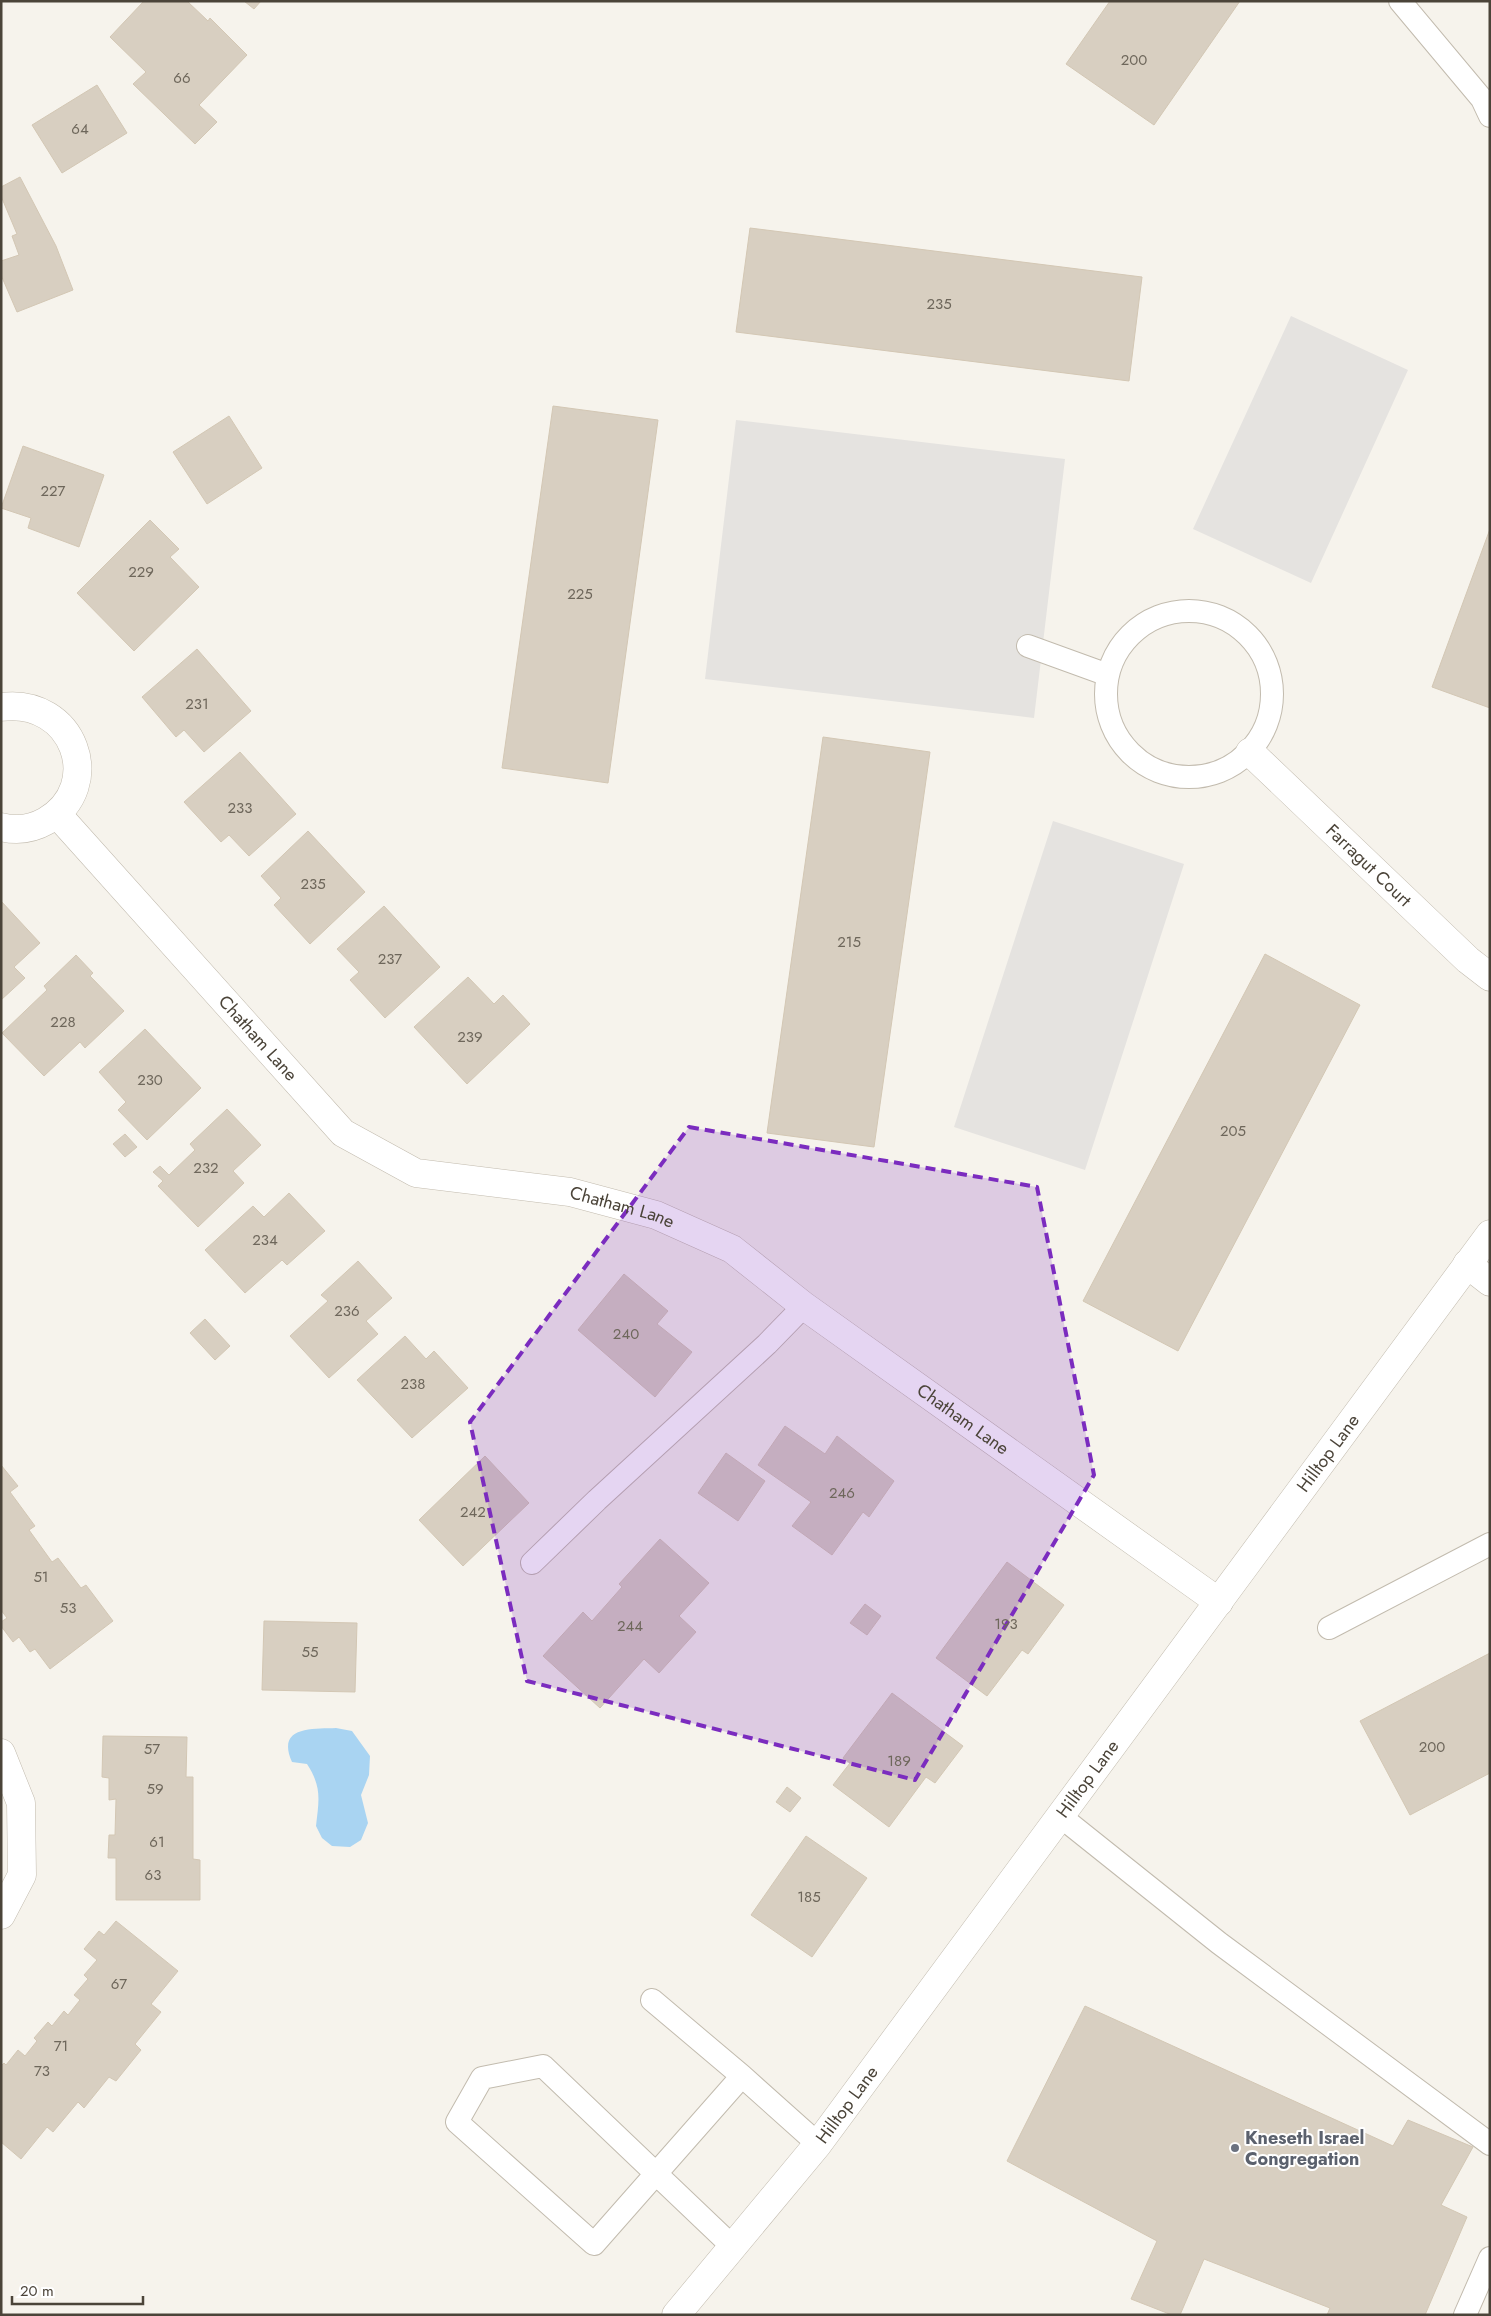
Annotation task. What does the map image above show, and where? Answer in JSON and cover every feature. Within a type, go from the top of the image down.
[{"type":"street","points":[[1,707],[18,705],[42,711],[62,726],[74,747],[78,771],[72,795],[57,814],[36,826],[12,830],[1,827]]},
{"type":"street","name":"Farragut Court","points":[[1250,752],[1468,960],[1490,977]]},
{"type":"street","name":"Chatham Lane","points":[[57,814],[343,1133],[416,1173],[570,1192],[656,1215],[732,1248],[804,1306],[1219,1602]]},
{"type":"street","name":"Hilltop Lane","points":[[676,2315],[818,2144],[1490,1234]]},
{"type":"street","points":[[1467,1264],[1490,1282]]},
{"type":"street","points":[[1,1753],[22,1803],[22,1875],[1,1915]]},
{"type":"lane","points":[[1400,1],[1487,103]]},
{"type":"lane","points":[[1199,611],[1230,621],[1254,642],[1269,672],[1272,704],[1261,736],[1250,752],[1240,760],[1211,775],[1178,778],[1148,768],[1122,746],[1108,717],[1106,684],[1108,674],[1116,653],[1137,628],[1167,613],[1199,611]]},
{"type":"lane","points":[[1028,646],[1108,674]]},
{"type":"lane","points":[[532,1563],[617,1481],[767,1344],[804,1306]]},
{"type":"lane","points":[[1330,1628],[1490,1544]]},
{"type":"lane","points":[[1060,1816],[1219,1943],[1490,2144]]},
{"type":"lane","points":[[652,2000],[742,2076],[818,2144]]},
{"type":"lane","points":[[733,2247],[656,2174],[543,2066],[482,2078],[457,2122],[594,2244],[656,2174],[742,2076]]},
{"type":"lane","points":[[1465,2315],[1490,2258]]},
{"type":"highlighted area","points":[[689,1127],[1037,1187],[1094,1475],[915,1780],[527,1681],[470,1422]]},
{"type":"shaded area","points":[[1291,316],[1408,370],[1311,583],[1193,529]]},
{"type":"shaded area","points":[[736,420],[1065,459],[1034,718],[705,679]]},
{"type":"shaded area","points":[[1053,821],[1184,864],[1085,1170],[954,1127]]},
{"type":"water","points":[[336,1728],[352,1731],[370,1756],[369,1775],[361,1795],[368,1823],[361,1840],[350,1847],[332,1846],[322,1838],[316,1826],[318,1794],[312,1772],[307,1764],[292,1762],[288,1750],[289,1742],[299,1732]]},
{"type":"building","points":[[144,1],[187,1],[208,21],[210,18],[247,55],[199,105],[217,122],[195,144],[133,84],[146,72],[110,37]]},
{"type":"building","points":[[244,1],[261,1],[254,9]]},
{"type":"building","points":[[1110,1],[1240,1],[1154,125],[1066,64]]},
{"type":"building","points":[[97,85],[127,133],[62,173],[32,125]]},
{"type":"building","points":[[20,177],[56,246],[73,290],[17,312],[1,275],[1,261],[19,255],[12,236],[17,234],[1,196],[1,187]]},
{"type":"building","points":[[750,228],[1142,277],[1129,381],[736,332]]},
{"type":"building","points":[[553,406],[658,420],[608,783],[502,768]]},
{"type":"building","points":[[229,416],[262,468],[207,504],[173,452]]},
{"type":"building","points":[[23,446],[104,475],[79,547],[28,528],[31,518],[1,508]]},
{"type":"building","points":[[150,520],[179,549],[170,557],[199,587],[134,651],[77,593]]},
{"type":"building","points":[[1490,529],[1490,708],[1432,687]]},
{"type":"building","points":[[197,649],[251,711],[204,752],[184,730],[176,737],[142,697]]},
{"type":"building","points":[[823,737],[930,752],[874,1147],[767,1133]]},
{"type":"building","points":[[240,752],[296,814],[249,856],[229,835],[221,842],[184,802]]},
{"type":"building","points":[[308,831],[365,892],[310,944],[274,905],[281,898],[261,876]]},
{"type":"building","points":[[1,901],[40,943],[14,967],[25,978],[1,1000]]},
{"type":"building","points":[[384,906],[440,967],[385,1018],[350,980],[359,972],[337,949]]},
{"type":"building","points":[[1265,954],[1360,1005],[1178,1351],[1083,1301]]},
{"type":"building","points":[[76,955],[93,973],[90,976],[124,1011],[85,1048],[80,1042],[44,1076],[2,1033],[47,990],[44,986]]},
{"type":"building","points":[[468,977],[494,1004],[503,995],[530,1024],[467,1084],[414,1027]]},
{"type":"building","points":[[145,1029],[201,1088],[147,1140],[118,1110],[126,1102],[99,1072]]},
{"type":"building","points":[[227,1109],[261,1145],[233,1171],[244,1183],[198,1227],[158,1186],[163,1181],[153,1172],[160,1166],[169,1175],[195,1150],[190,1144]]},
{"type":"building","points":[[125,1134],[137,1147],[125,1157],[113,1144]]},
{"type":"building","points":[[289,1193],[325,1231],[287,1265],[282,1260],[245,1293],[205,1250],[253,1206],[264,1217]]},
{"type":"building","points":[[358,1261],[392,1298],[366,1321],[378,1334],[329,1378],[290,1336],[328,1301],[321,1295]]},
{"type":"building","points":[[624,1274],[668,1311],[657,1324],[692,1352],[655,1397],[578,1330]]},
{"type":"building","points":[[205,1319],[230,1346],[215,1360],[190,1333]]},
{"type":"building","points":[[405,1336],[426,1359],[434,1351],[468,1388],[412,1438],[357,1380]]},
{"type":"building","points":[[785,1426],[825,1454],[837,1436],[894,1481],[869,1517],[863,1512],[832,1555],[792,1526],[811,1502],[758,1465]]},
{"type":"building","points":[[726,1453],[765,1481],[738,1521],[698,1493]]},
{"type":"building","points":[[485,1456],[529,1503],[463,1566],[419,1520]]},
{"type":"building","points":[[1,1465],[18,1486],[10,1492],[35,1526],[29,1530],[52,1562],[58,1558],[81,1588],[86,1585],[113,1621],[50,1669],[35,1649],[30,1652],[19,1637],[13,1642],[1,1626],[1,1622],[7,1618],[1,1610]]},
{"type":"building","points":[[660,1539],[709,1583],[679,1616],[696,1632],[659,1673],[644,1659],[600,1708],[543,1656],[583,1612],[592,1621],[622,1587],[619,1584]]},
{"type":"building","points":[[1007,1562],[1064,1605],[1028,1654],[1022,1650],[987,1696],[936,1658]]},
{"type":"building","points":[[865,1604],[881,1616],[867,1635],[850,1623]]},
{"type":"building","points":[[264,1621],[357,1623],[355,1692],[262,1690]]},
{"type":"building","points":[[1490,1653],[1490,1773],[1410,1815],[1360,1721]]},
{"type":"building","points":[[892,1693],[963,1746],[935,1783],[926,1777],[889,1827],[833,1785],[850,1763],[843,1758]]},
{"type":"building","points":[[103,1736],[187,1737],[186,1777],[193,1777],[193,1859],[200,1860],[200,1900],[116,1900],[116,1858],[108,1858],[109,1835],[115,1835],[116,1799],[109,1800],[109,1778],[102,1777]]},
{"type":"building","points":[[787,1787],[801,1798],[790,1812],[776,1802]]},
{"type":"building","points":[[806,1836],[867,1878],[812,1957],[751,1915]]},
{"type":"building","points":[[116,1921],[178,1971],[151,2004],[161,2012],[135,2044],[141,2050],[116,2081],[109,2077],[84,2108],[78,2102],[53,2132],[47,2127],[21,2159],[1,2142],[1,2066],[4,2063],[6,2065],[18,2050],[25,2056],[37,2041],[34,2038],[48,2022],[52,2026],[64,2011],[68,2015],[80,2000],[74,1995],[88,1979],[84,1975],[97,1960],[84,1949],[99,1931],[104,1935]]},
{"type":"building","points":[[1085,2006],[1393,2146],[1408,2120],[1473,2147],[1441,2205],[1467,2217],[1425,2315],[1327,2315],[1330,2308],[1204,2259],[1180,2315],[1172,2315],[1131,2299],[1157,2241],[1007,2161]]},
{"type":"place","name":"Kneseth Israel Congregation","points":[[1235,2148]]}]
